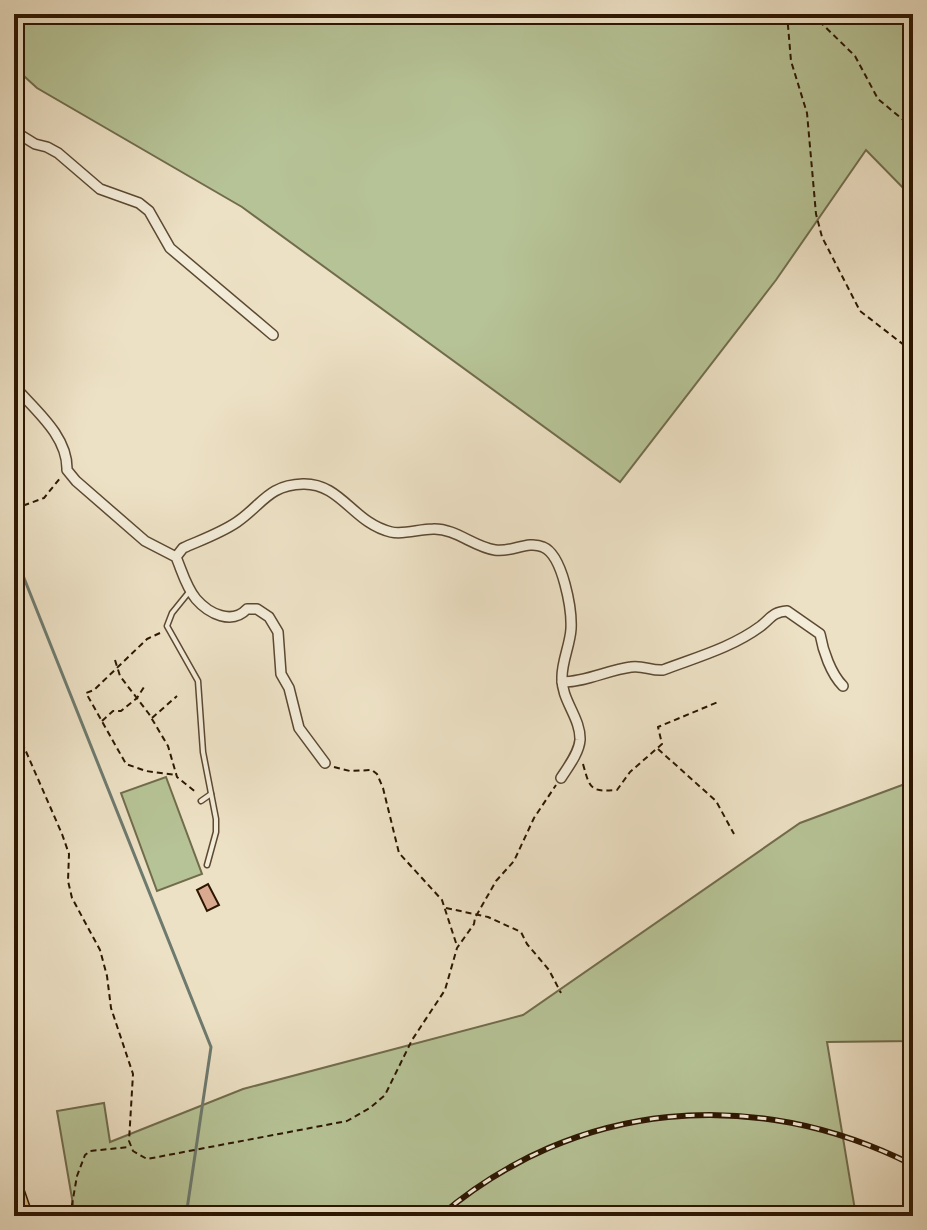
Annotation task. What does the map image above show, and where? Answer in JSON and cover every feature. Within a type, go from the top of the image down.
[{"type":"highway","points":[[14,1187],[24,1216]]},
{"type":"street","points":[[14,131],[58,153],[100,189],[139,203],[149,211],[170,248],[273,335]]},
{"type":"street","points":[[14,386],[56,434],[67,454],[67,470],[145,541],[176,557],[197,600],[219,615],[230,618],[240,616],[247,609],[257,609],[269,617],[278,632],[281,674],[289,688],[299,728],[325,763]]},
{"type":"street","points":[[176,557],[183,548],[240,520],[281,487],[305,484],[330,489],[354,513],[393,533],[434,529],[451,532],[500,551],[532,545],[543,547],[554,555],[572,613],[562,682],[580,741],[561,778]]},
{"type":"street","points":[[562,682],[574,682],[635,666],[653,671],[663,670],[729,647],[759,628],[774,613],[787,611],[820,634],[821,645],[837,680],[843,686]]},
{"type":"lane","points":[[190,590],[172,613],[168,630],[198,681],[203,752],[216,832],[207,865]]},
{"type":"lane","points":[[203,800],[211,794]]},
{"type":"path","points":[[787,14],[791,61],[807,113],[816,214],[822,237],[860,311],[913,352]]},
{"type":"path","points":[[812,14],[855,56],[878,99],[913,128]]},
{"type":"path","points":[[14,509],[44,498],[67,470]]},
{"type":"path","points":[[168,630],[147,639],[94,690],[86,693],[126,764],[146,771],[176,775]]},
{"type":"path","points":[[115,660],[120,676],[168,746],[176,775],[203,800]]},
{"type":"path","points":[[101,722],[108,719],[113,711],[119,713],[137,698],[144,687]]},
{"type":"path","points":[[151,718],[177,696]]},
{"type":"path","points":[[578,747],[589,786],[598,792],[617,790],[630,772],[662,744],[658,727],[718,702]]},
{"type":"path","points":[[14,724],[69,854],[68,881],[72,898],[100,950],[111,1008],[133,1074],[129,1127],[131,1147],[139,1157],[147,1159],[347,1121],[385,1095],[412,1040],[445,990],[457,948],[474,924],[496,881],[514,861],[534,818],[561,778]]},
{"type":"path","points":[[657,748],[716,801],[734,834]]},
{"type":"path","points":[[325,763],[350,771],[366,769],[377,774],[399,853],[442,900],[457,948]]},
{"type":"path","points":[[445,907],[488,917],[521,932],[549,970],[561,993]]},
{"type":"path","points":[[70,1216],[77,1176],[85,1155],[90,1151],[131,1147]]},
{"type":"green space","points":[[14,14],[913,14],[913,198],[866,150],[776,280],[620,482],[242,207],[37,88],[14,67]]},
{"type":"green space","points":[[166,777],[202,874],[157,891],[121,793]]},
{"type":"green space","points":[[913,781],[913,1041],[827,1042],[856,1216],[75,1216],[57,1111],[104,1103],[110,1142],[243,1089],[523,1015],[800,823]]},
{"type":"green space","points":[[14,1071],[20,1100],[20,1153],[14,1155]]},
{"type":"building","points":[[208,884],[219,905],[207,911],[197,890]]},
{"type":"waterway","points":[[14,553],[211,1047],[186,1216]]},
{"type":"railway","points":[[440,1216],[493,1177],[549,1148],[608,1128],[668,1117],[730,1115],[792,1123],[853,1139],[913,1165]]}]
